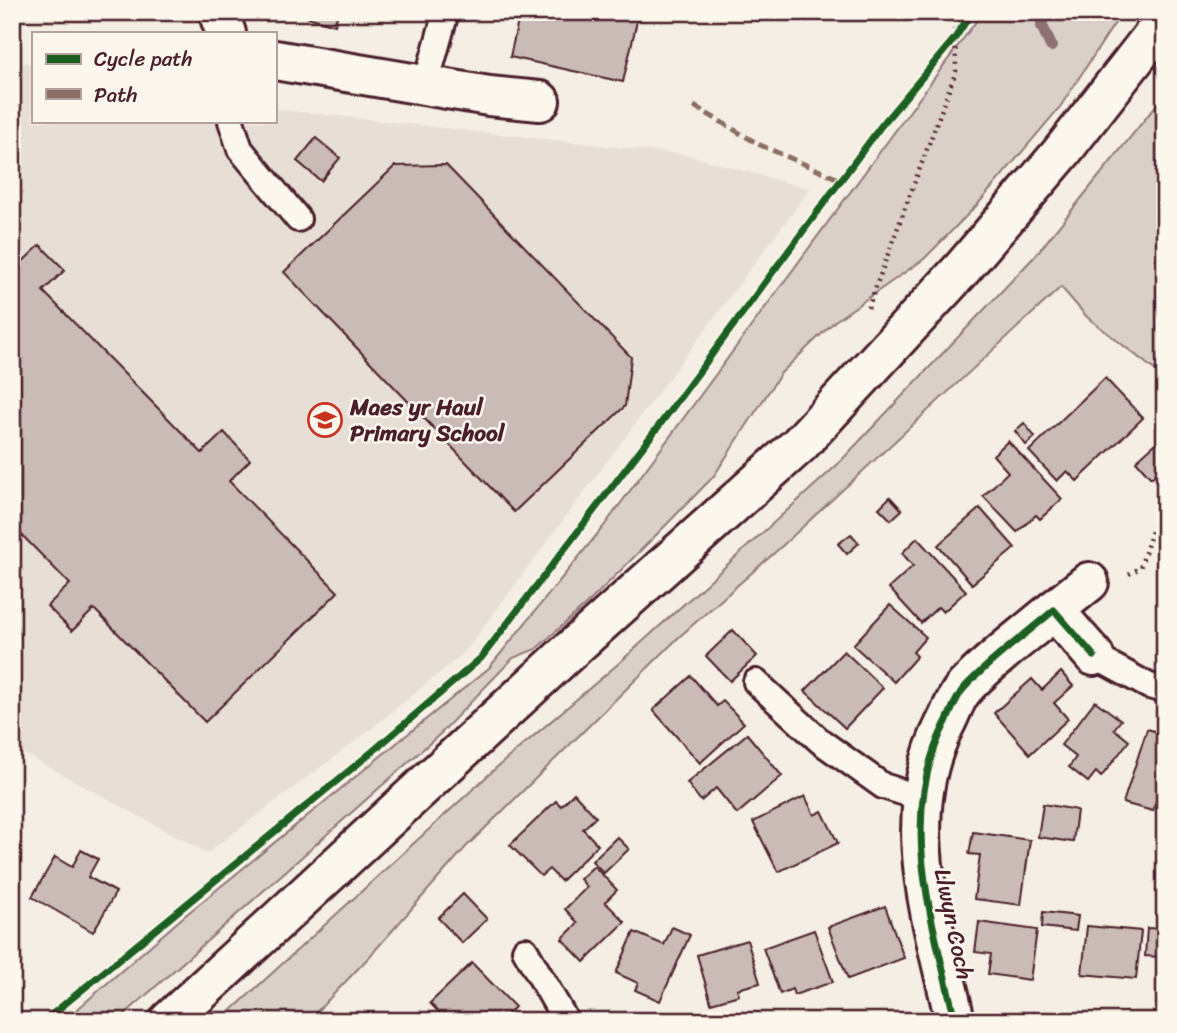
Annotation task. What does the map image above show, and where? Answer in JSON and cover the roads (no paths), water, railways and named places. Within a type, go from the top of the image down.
[{"type":"main road","points":[[218,12],[226,32]]},
{"type":"main road","points":[[169,1021],[564,656],[800,444],[961,270],[1060,153],[1165,20]]},
{"type":"main road","points":[[276,60],[489,96],[540,101]]},
{"type":"main road","name":"Llwyn Coch","points":[[956,1021],[926,903],[921,862],[924,799],[932,750],[963,688],[1088,582]]},
{"type":"main road","points":[[1054,610],[1094,656]]},
{"type":"lane","points":[[426,84],[446,12]]},
{"type":"lane","points":[[231,122],[240,149],[298,219]]},
{"type":"lane","points":[[1094,656],[1149,686],[1165,690]]},
{"type":"lane","points":[[756,682],[820,741],[883,786],[924,799]]},
{"type":"lane","points":[[525,950],[566,1021]]},
{"type":"waterway","points":[[1042,12],[1042,26],[1051,46]]},
{"type":"place","name":"Maes yr Haul Primary School","points":[[325,420]]}]
